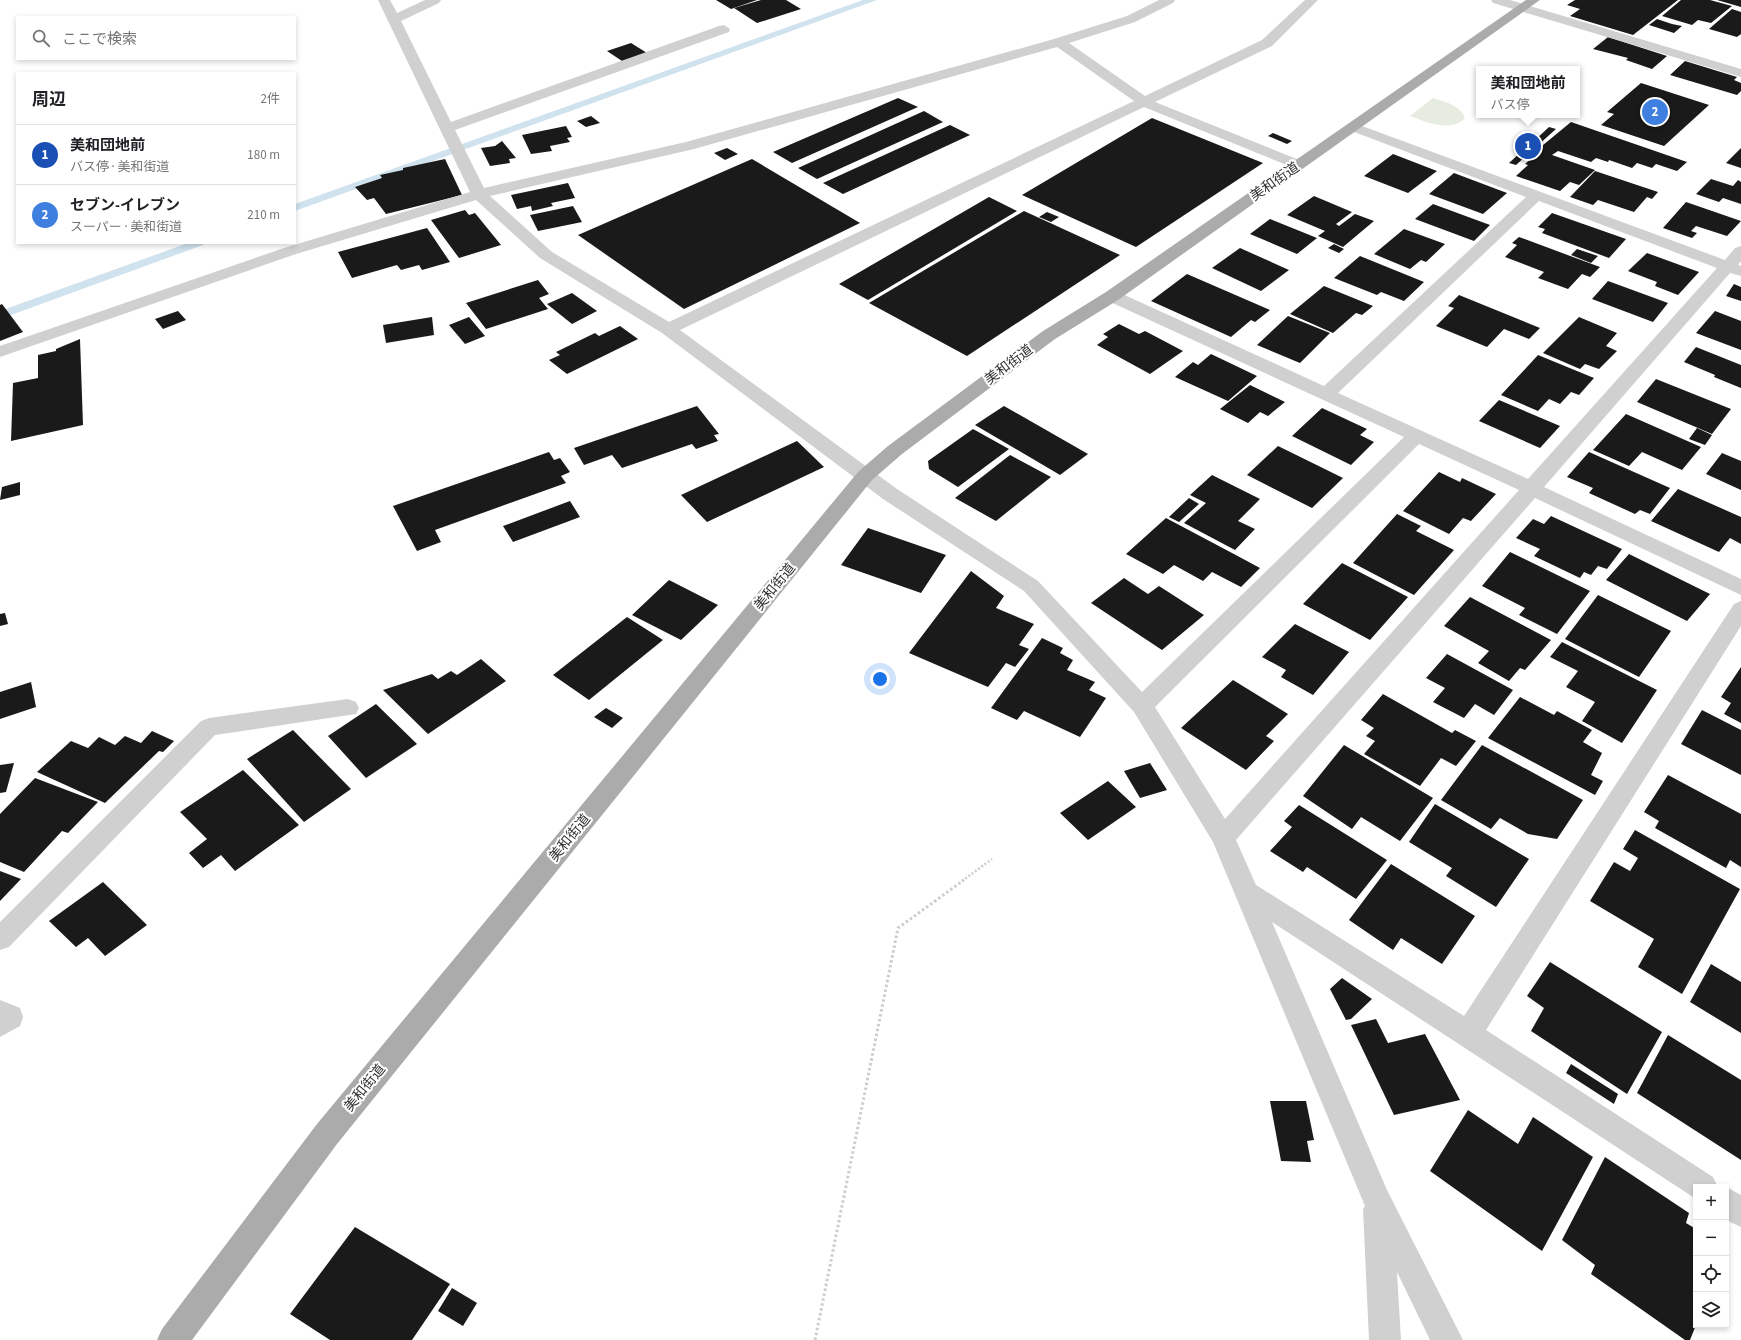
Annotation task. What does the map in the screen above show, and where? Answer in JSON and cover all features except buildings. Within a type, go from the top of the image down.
[{"type":"main road","name":"美和街道","points":[[173,1340],[327,1134],[865,476],[895,450],[1049,335],[1112,296],[1529,4]]},
{"type":"street","points":[[384,0],[446,128],[480,194],[546,255],[668,330],[865,476],[1031,586],[1142,706],[1223,838],[1377,1200],[1447,1340]]},
{"type":"street","points":[[394,19],[435,0]]},
{"type":"street","points":[[0,352],[290,251],[480,194],[688,146],[1059,42],[1131,19],[1169,0]]},
{"type":"street","points":[[668,330],[1267,43],[1312,0]]},
{"type":"street","points":[[1497,0],[1529,4],[1741,73]]},
{"type":"street","points":[[446,128],[724,30]]},
{"type":"street","points":[[1059,42],[1144,102],[1299,165]]},
{"type":"street","points":[[1354,127],[1734,269]]},
{"type":"street","points":[[1326,394],[1537,196]]},
{"type":"street","points":[[1223,838],[1533,489],[1734,269],[1741,251]]},
{"type":"street","points":[[1112,296],[1533,489],[1741,588]]},
{"type":"street","points":[[1142,706],[1416,436]]},
{"type":"street","points":[[1468,1034],[1741,609]]},
{"type":"street","points":[[0,939],[209,727],[348,708]]},
{"type":"street","points":[[1247,893],[1468,1034],[1697,1184]]},
{"type":"street","points":[[0,1012],[10,1017],[0,1024]]},
{"type":"street","points":[[1377,1200],[1385,1340]]},
{"type":"street","points":[[1729,1204],[1741,1212]]},
{"type":"path","points":[[815,1340],[898,928],[992,859]]},
{"type":"shaded area","points":[[1433,98],[1456,107],[1465,118],[1453,125],[1446,126],[1410,116]]},
{"type":"waterway","points":[[296,208],[872,0]]},
{"type":"waterway","points":[[0,315],[196,244]]},
{"type":"place","name":"セブン-イレブン","points":[[1655,112]]},
{"type":"place","name":"美和団地前","points":[[1528,146]]}]
